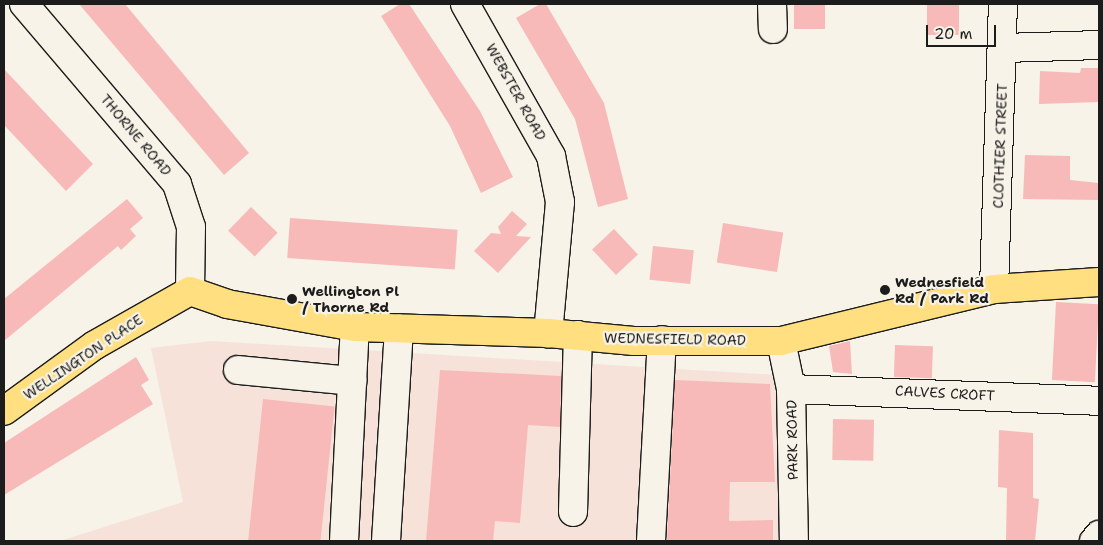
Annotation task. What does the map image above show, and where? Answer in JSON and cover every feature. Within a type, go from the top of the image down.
[{"type":"main road","name":"WEDNESFIELD ROAD","points":[[190,291],[227,304],[355,327],[548,333],[662,340],[781,340],[994,289],[1099,282]]},
{"type":"main road","name":"WELLINGTON PLACE","points":[[4,411],[95,345],[190,291]]},
{"type":"street","name":"THORNE ROAD","points":[[24,4],[177,184],[191,227],[190,291]]},
{"type":"street","name":"WEBSTER ROAD","points":[[465,4],[551,156],[560,202],[548,333]]},
{"type":"street","name":"CLOTHIER STREET","points":[[994,289],[1004,48],[1004,4]]},
{"type":"street","points":[[1004,48],[1099,46]]},
{"type":"street","points":[[344,541],[355,327]]},
{"type":"street","points":[[386,541],[399,328]]},
{"type":"street","points":[[573,512],[578,336]]},
{"type":"street","points":[[651,541],[662,340]]},
{"type":"street","name":"PARK ROAD","points":[[781,340],[791,389],[794,541]]},
{"type":"street","points":[[238,370],[352,381]]},
{"type":"street","name":"CALVES CROFT","points":[[791,389],[1099,401]]},
{"type":"street","points":[[1094,541],[1099,535]]},
{"type":"shaded area","points":[[211,341],[777,375],[780,541],[60,541],[183,502],[151,348]]},
{"type":"building","points":[[79,4],[125,4],[249,153],[224,175]]},
{"type":"building","points":[[400,4],[409,4],[480,111],[513,177],[481,193],[450,126],[381,16]]},
{"type":"building","points":[[540,4],[546,4],[604,103],[628,199],[598,207],[575,119],[516,18]]},
{"type":"building","points":[[794,4],[825,4],[825,29],[794,29]]},
{"type":"building","points":[[927,4],[959,4],[959,35],[927,35]]},
{"type":"building","points":[[1081,68],[1099,68],[1099,102],[1039,104],[1040,71],[1080,73]]},
{"type":"building","points":[[4,69],[93,164],[66,191],[4,125]]},
{"type":"building","points":[[1025,155],[1070,156],[1070,180],[1099,183],[1099,200],[1023,199]]},
{"type":"building","points":[[127,199],[143,218],[130,229],[136,236],[121,250],[118,246],[4,341],[4,299]]},
{"type":"building","points":[[251,207],[278,233],[255,256],[228,231]]},
{"type":"building","points":[[512,211],[527,224],[516,236],[531,237],[498,273],[474,251],[491,233],[501,234],[498,227]]},
{"type":"building","points":[[290,218],[458,230],[455,270],[287,258]]},
{"type":"building","points":[[723,223],[783,233],[777,272],[717,263]]},
{"type":"building","points":[[614,229],[638,255],[616,275],[592,249]]},
{"type":"building","points":[[653,246],[694,250],[690,284],[649,280]]},
{"type":"building","points":[[1056,302],[1099,304],[1095,382],[1052,380]]},
{"type":"building","points":[[850,341],[852,374],[833,372],[829,346]]},
{"type":"building","points":[[895,345],[933,346],[932,378],[894,377]]},
{"type":"building","points":[[136,357],[149,380],[141,385],[153,404],[4,495],[4,443]]},
{"type":"building","points":[[440,370],[561,376],[560,427],[528,425],[520,523],[495,521],[493,541],[426,541]]},
{"type":"building","points":[[675,380],[770,384],[775,482],[730,482],[729,521],[773,520],[773,541],[667,541]]},
{"type":"building","points":[[263,399],[335,407],[320,541],[248,540]]},
{"type":"building","points":[[833,419],[874,420],[873,461],[832,460]]},
{"type":"building","points":[[999,430],[1033,433],[1033,498],[1039,499],[1035,541],[1006,541],[1007,488],[998,487]]},
{"type":"place","name":"Wednesfield Rd / Park Rd","points":[[885,290]]},
{"type":"place","name":"Wellington Pl / Thorne Rd","points":[[292,299]]}]
